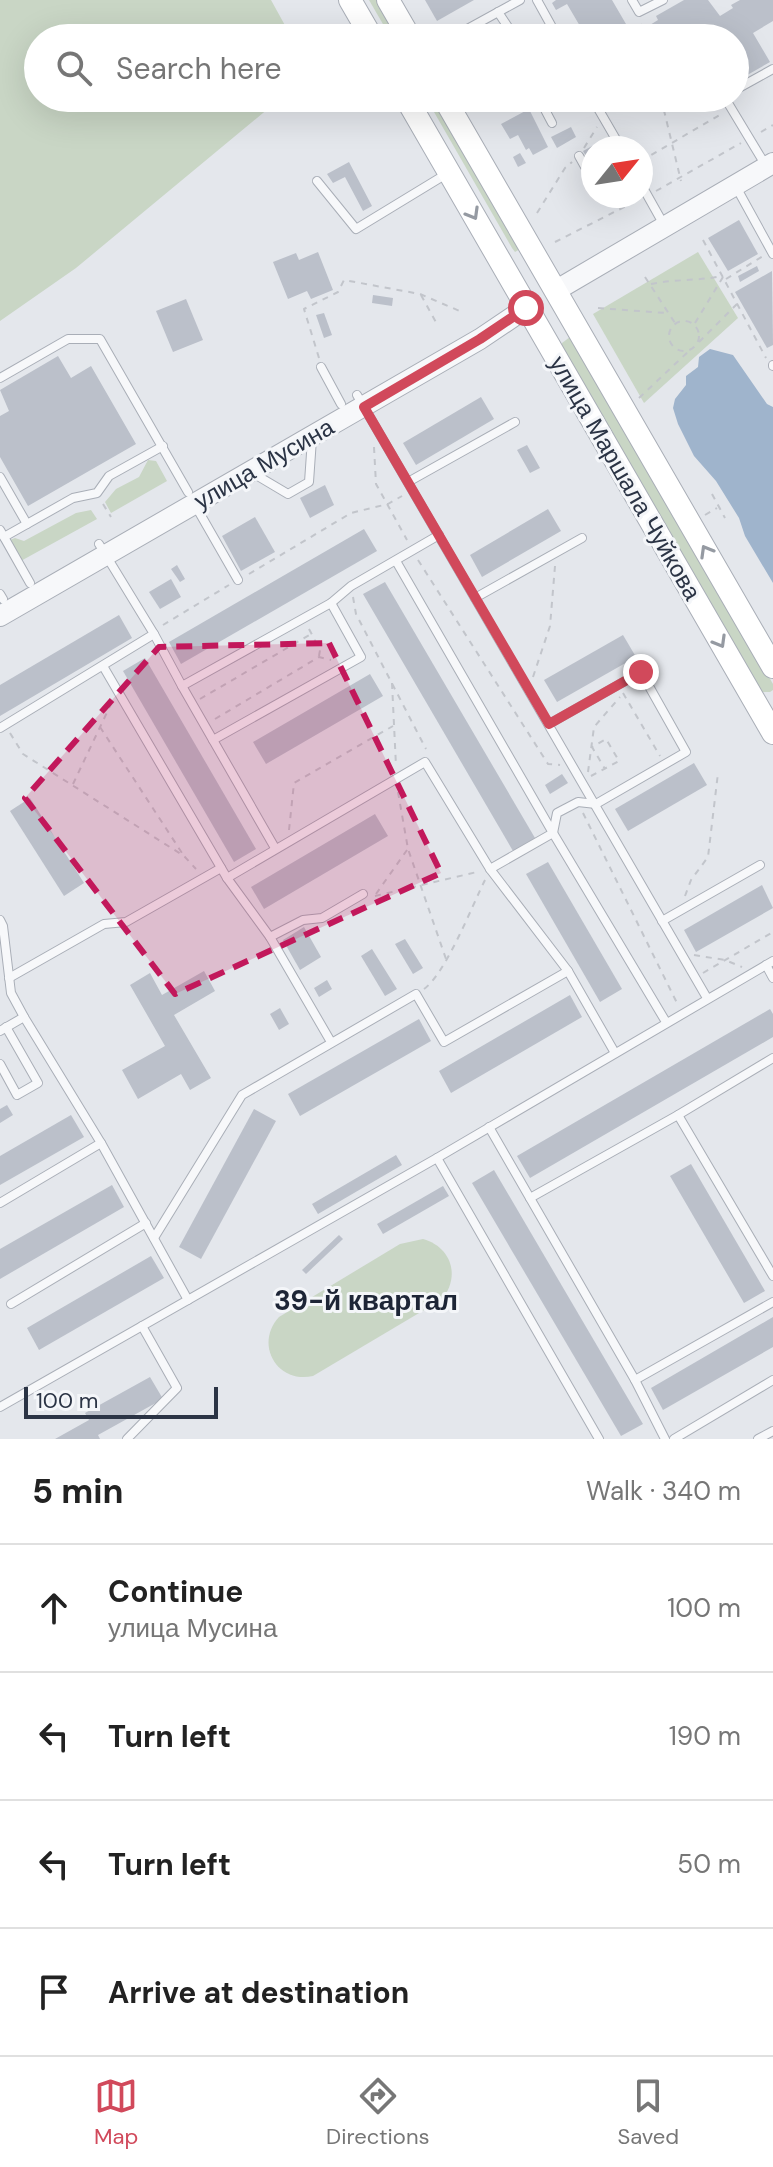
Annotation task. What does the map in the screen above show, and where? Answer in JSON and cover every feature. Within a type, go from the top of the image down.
[{"type":"main road","points":[[350,0],[364,24]]},
{"type":"main road","points":[[388,0],[402,24]]},
{"type":"main road","name":"улица Маршала Чуйкова","points":[[414,112],[548,346],[766,706],[773,733]]},
{"type":"main road","name":"улица Маршала Чуйкова","points":[[452,112],[773,667]]},
{"type":"main road","name":"улица Мусина","points":[[526,308],[555,291]]},
{"type":"main road","points":[[548,346],[564,332],[579,332]]},
{"type":"street","name":"улица Мусина","points":[[555,291],[770,165]]},
{"type":"street","name":"улица Мусина","points":[[1,602],[191,498],[474,328],[526,308]]},
{"type":"street","name":"улица Мусина","points":[[191,498],[250,472],[312,436],[354,402]]},
{"type":"street","name":"улица Мусина","points":[[1,602],[30,583],[102,549]]},
{"type":"lane","points":[[476,24],[520,0]]},
{"type":"lane","points":[[537,0],[550,24]]},
{"type":"lane","points":[[632,0],[639,12],[663,0]]},
{"type":"lane","points":[[498,12],[506,24]]},
{"type":"lane","points":[[749,82],[773,69]]},
{"type":"lane","points":[[546,112],[552,123]]},
{"type":"lane","points":[[600,112],[614,136]]},
{"type":"lane","points":[[734,112],[770,165]]},
{"type":"lane","points":[[579,156],[581,160]]},
{"type":"lane","points":[[317,181],[356,229],[449,172]]},
{"type":"lane","points":[[735,185],[772,252]]},
{"type":"lane","points":[[653,205],[665,226]]},
{"type":"lane","points":[[0,378],[68,339],[100,339],[238,580]]},
{"type":"lane","points":[[321,367],[354,402],[410,486],[707,998]]},
{"type":"lane","points":[[410,486],[515,422]]},
{"type":"lane","points":[[250,472],[288,494],[299,488],[309,482],[312,436]]},
{"type":"lane","points":[[30,583],[2,533],[27,524],[73,498],[97,493],[109,476],[163,446]]},
{"type":"lane","points":[[0,477],[27,524]]},
{"type":"lane","points":[[182,686],[331,603],[351,586],[439,535]]},
{"type":"lane","points":[[475,598],[582,538]]},
{"type":"lane","points":[[102,549],[154,634],[275,848]]},
{"type":"lane","points":[[396,561],[666,1022]]},
{"type":"lane","points":[[213,740],[361,657],[331,603]]},
{"type":"lane","points":[[3,727],[154,634]]},
{"type":"lane","points":[[103,666],[227,878],[270,937],[331,1042]]},
{"type":"lane","points":[[490,869],[553,833],[557,813],[578,802],[596,804],[686,752],[641,672],[621,689],[549,724]]},
{"type":"lane","points":[[227,878],[425,762],[490,869],[568,971],[615,1053]]},
{"type":"lane","points":[[662,921],[760,865]]},
{"type":"lane","points":[[9,978],[104,924],[126,922],[221,868]]},
{"type":"lane","points":[[270,937],[303,920],[322,918],[363,894]]},
{"type":"lane","points":[[0,920],[11,993],[101,1143],[188,1300]]},
{"type":"lane","points":[[0,1407],[437,1158],[769,963],[773,978]]},
{"type":"lane","points":[[154,1238],[242,1095],[416,994],[444,1042],[568,971]]},
{"type":"lane","points":[[0,1064],[17,1095],[38,1083],[3,1029],[24,1017]]},
{"type":"lane","points":[[530,1198],[773,1058]]},
{"type":"lane","points":[[678,1115],[773,1276]]},
{"type":"lane","points":[[489,1127],[635,1380],[665,1439]]},
{"type":"lane","points":[[0,1203],[101,1143]]},
{"type":"lane","points":[[437,1158],[599,1439]]},
{"type":"lane","points":[[11,1304],[146,1223]]},
{"type":"lane","points":[[635,1380],[773,1302]]},
{"type":"lane","points":[[127,1439],[177,1388],[142,1326]]},
{"type":"lane","points":[[674,1439],[773,1380]]},
{"type":"lane","points":[[758,1439],[773,1431]]},
{"type":"path","points":[[639,12],[642,24]]},
{"type":"path","points":[[664,112],[681,179]]},
{"type":"path","points":[[653,154],[725,112]]},
{"type":"path","points":[[653,192],[773,125]]},
{"type":"path","points":[[555,242],[622,208]]},
{"type":"path","points":[[703,240],[762,352],[773,365]]},
{"type":"path","points":[[651,284],[679,278],[693,282],[724,278],[772,252]]},
{"type":"path","points":[[645,277],[675,323]]},
{"type":"path","points":[[694,325],[724,278]]},
{"type":"path","points":[[321,367],[304,309],[338,292],[344,280],[420,294],[462,312]]},
{"type":"path","points":[[420,294],[438,326]]},
{"type":"path","points":[[637,400],[738,303]]},
{"type":"path","points":[[598,308],[666,313]]},
{"type":"path","points":[[691,350],[677,350],[670,342],[669,332],[675,323],[685,321],[694,325],[699,335],[696,345]]},
{"type":"path","points":[[373,437],[376,484],[413,551],[548,764],[568,767]]},
{"type":"path","points":[[154,634],[159,628],[351,513],[388,504],[410,486]]},
{"type":"path","points":[[712,494],[725,518]]},
{"type":"path","points":[[704,516],[718,507]]},
{"type":"path","points":[[528,689],[550,626],[556,550]]},
{"type":"path","points":[[351,586],[356,614],[427,750],[425,762]]},
{"type":"path","points":[[302,619],[320,650],[319,657]]},
{"type":"path","points":[[192,703],[311,634]]},
{"type":"path","points":[[205,725],[319,657],[348,664]]},
{"type":"path","points":[[73,784],[112,703],[110,679]]},
{"type":"path","points":[[392,683],[396,779],[408,849],[446,959]]},
{"type":"path","points":[[592,747],[606,739],[619,761],[588,778],[594,727],[621,689],[665,764]]},
{"type":"path","points":[[287,841],[294,783],[394,725]]},
{"type":"path","points":[[3,727],[23,754],[184,856]]},
{"type":"path","points":[[100,727],[184,856],[204,878]]},
{"type":"path","points":[[592,747],[605,769]]},
{"type":"path","points":[[679,911],[691,880],[708,857],[718,773]]},
{"type":"path","points":[[578,802],[682,1013]]},
{"type":"path","points":[[408,849],[375,896],[490,869]]},
{"type":"path","points":[[416,994],[429,985],[446,959],[490,869]]},
{"type":"path","points":[[695,978],[773,932]]},
{"type":"path","points":[[681,953],[725,960],[753,972]]},
{"type":"highlighted area","points":[[329,643],[441,873],[175,994],[25,798],[159,647]]},
{"type":"green space","points":[[0,0],[271,0],[284,24],[24,24],[24,112],[264,112],[76,268],[0,321]]},
{"type":"green space","points":[[369,0],[377,0],[391,24],[383,24]]},
{"type":"green space","points":[[434,112],[442,112],[520,249],[515,252]]},
{"type":"green space","points":[[698,252],[738,318],[644,403],[593,314]]},
{"type":"green space","points":[[570,337],[773,684],[770,692],[762,692],[562,346]]},
{"type":"green space","points":[[148,460],[156,461],[167,481],[111,513],[105,502],[116,489],[139,477]]},
{"type":"green space","points":[[91,510],[97,519],[19,562],[10,540],[24,541],[76,513]]},
{"type":"green space","points":[[423,1239],[441,1249],[450,1264],[451,1282],[441,1300],[313,1376],[289,1374],[273,1360],[269,1339],[279,1317],[400,1244]]},
{"type":"water","points":[[710,349],[733,355],[767,404],[773,407],[773,583],[716,481],[694,456],[673,408],[675,399],[686,385],[686,376],[698,367],[699,357]]},
{"type":"building","points":[[425,0],[474,0],[437,21]]},
{"type":"building","points":[[556,0],[612,0],[626,24],[579,24],[567,4],[556,10],[552,3]]},
{"type":"building","points":[[684,0],[708,0],[720,16],[740,0],[773,0],[773,21],[753,33],[770,62],[749,74],[749,24],[652,24],[658,20],[656,16]]},
{"type":"building","points":[[523,112],[530,112],[548,147],[533,155],[529,148],[526,150],[518,135],[510,139],[501,124]]},
{"type":"building","points":[[571,127],[576,137],[557,148],[551,137]]},
{"type":"building","points":[[520,153],[526,163],[518,167],[513,157]]},
{"type":"building","points":[[349,162],[372,206],[363,211],[345,177],[333,183],[327,174]]},
{"type":"building","points":[[739,220],[758,254],[728,271],[708,238]]},
{"type":"building","points":[[318,252],[333,290],[311,299],[307,291],[288,299],[273,262],[296,253],[299,260]]},
{"type":"building","points":[[757,266],[759,271],[740,282],[738,276]]},
{"type":"building","points":[[772,271],[773,345],[767,348],[735,292]]},
{"type":"building","points":[[373,295],[393,298],[392,306],[372,303]]},
{"type":"building","points":[[186,299],[203,340],[173,352],[156,311]]},
{"type":"building","points":[[324,313],[332,335],[324,338],[316,315]]},
{"type":"building","points":[[58,356],[71,378],[91,366],[136,444],[28,506],[0,457],[0,416],[9,411],[0,390]]},
{"type":"building","points":[[481,397],[494,419],[416,465],[403,443]]},
{"type":"building","points":[[527,445],[540,468],[530,473],[517,450]]},
{"type":"building","points":[[325,485],[334,505],[310,518],[300,498]]},
{"type":"building","points":[[548,509],[561,531],[482,577],[470,555]]},
{"type":"building","points":[[255,517],[275,552],[241,571],[222,536]]},
{"type":"building","points":[[364,529],[377,551],[181,664],[169,642]]},
{"type":"building","points":[[177,565],[185,579],[180,582],[171,569]]},
{"type":"building","points":[[171,579],[181,597],[160,609],[149,592]]},
{"type":"building","points":[[385,582],[535,838],[513,851],[363,594]]},
{"type":"building","points":[[119,615],[132,638],[0,716],[0,685]]},
{"type":"building","points":[[623,635],[636,657],[557,702],[544,680]]},
{"type":"building","points":[[145,658],[256,849],[234,862],[123,671]]},
{"type":"building","points":[[370,674],[383,696],[266,764],[253,742]]},
{"type":"building","points":[[694,763],[707,785],[628,831],[615,809]]},
{"type":"building","points":[[562,774],[568,783],[550,794],[545,785]]},
{"type":"building","points":[[30,798],[84,883],[64,896],[10,811]]},
{"type":"building","points":[[375,814],[388,836],[264,909],[251,887]]},
{"type":"building","points":[[548,862],[622,989],[600,1002],[526,874]]},
{"type":"building","points":[[762,885],[773,908],[696,952],[684,930]]},
{"type":"building","points":[[304,927],[321,957],[300,970],[283,940]]},
{"type":"building","points":[[405,939],[423,968],[413,974],[395,944]]},
{"type":"building","points":[[372,949],[397,989],[385,996],[361,956]]},
{"type":"building","points":[[204,971],[215,991],[174,1015],[211,1078],[190,1090],[181,1074],[138,1099],[122,1070],[165,1046],[130,985],[150,973],[162,995]]},
{"type":"building","points":[[327,980],[332,989],[319,997],[314,988]]},
{"type":"building","points":[[570,995],[582,1017],[451,1093],[439,1071]]},
{"type":"building","points":[[280,1008],[289,1024],[279,1030],[270,1014]]},
{"type":"building","points":[[770,1009],[773,1014],[773,1037],[530,1178],[517,1156]]},
{"type":"building","points":[[419,1019],[431,1041],[300,1116],[288,1094]]},
{"type":"building","points":[[7,1105],[13,1115],[0,1123],[0,1109]]},
{"type":"building","points":[[254,1109],[276,1121],[201,1259],[179,1247]]},
{"type":"building","points":[[71,1115],[84,1137],[0,1185],[0,1156]]},
{"type":"building","points":[[396,1155],[402,1165],[318,1214],[312,1204]]},
{"type":"building","points":[[691,1164],[765,1291],[744,1303],[670,1176]]},
{"type":"building","points":[[494,1170],[643,1424],[621,1436],[472,1183]]},
{"type":"building","points":[[112,1185],[124,1207],[0,1279],[0,1249]]},
{"type":"building","points":[[443,1186],[449,1196],[383,1234],[377,1224]]},
{"type":"building","points":[[339,1235],[343,1239],[306,1274],[302,1270]]},
{"type":"building","points":[[151,1256],[164,1278],[39,1350],[27,1328]]},
{"type":"building","points":[[773,1317],[773,1347],[663,1410],[651,1388]]},
{"type":"building","points":[[150,1377],[163,1399],[98,1435],[100,1439],[55,1439],[89,1420],[85,1413]]},
{"type":"district","name":"39-й квартал","points":[[366,1300]]},
{"type":"route","points":[[526,308],[480,339],[364,407],[549,724],[641,672]]}]
